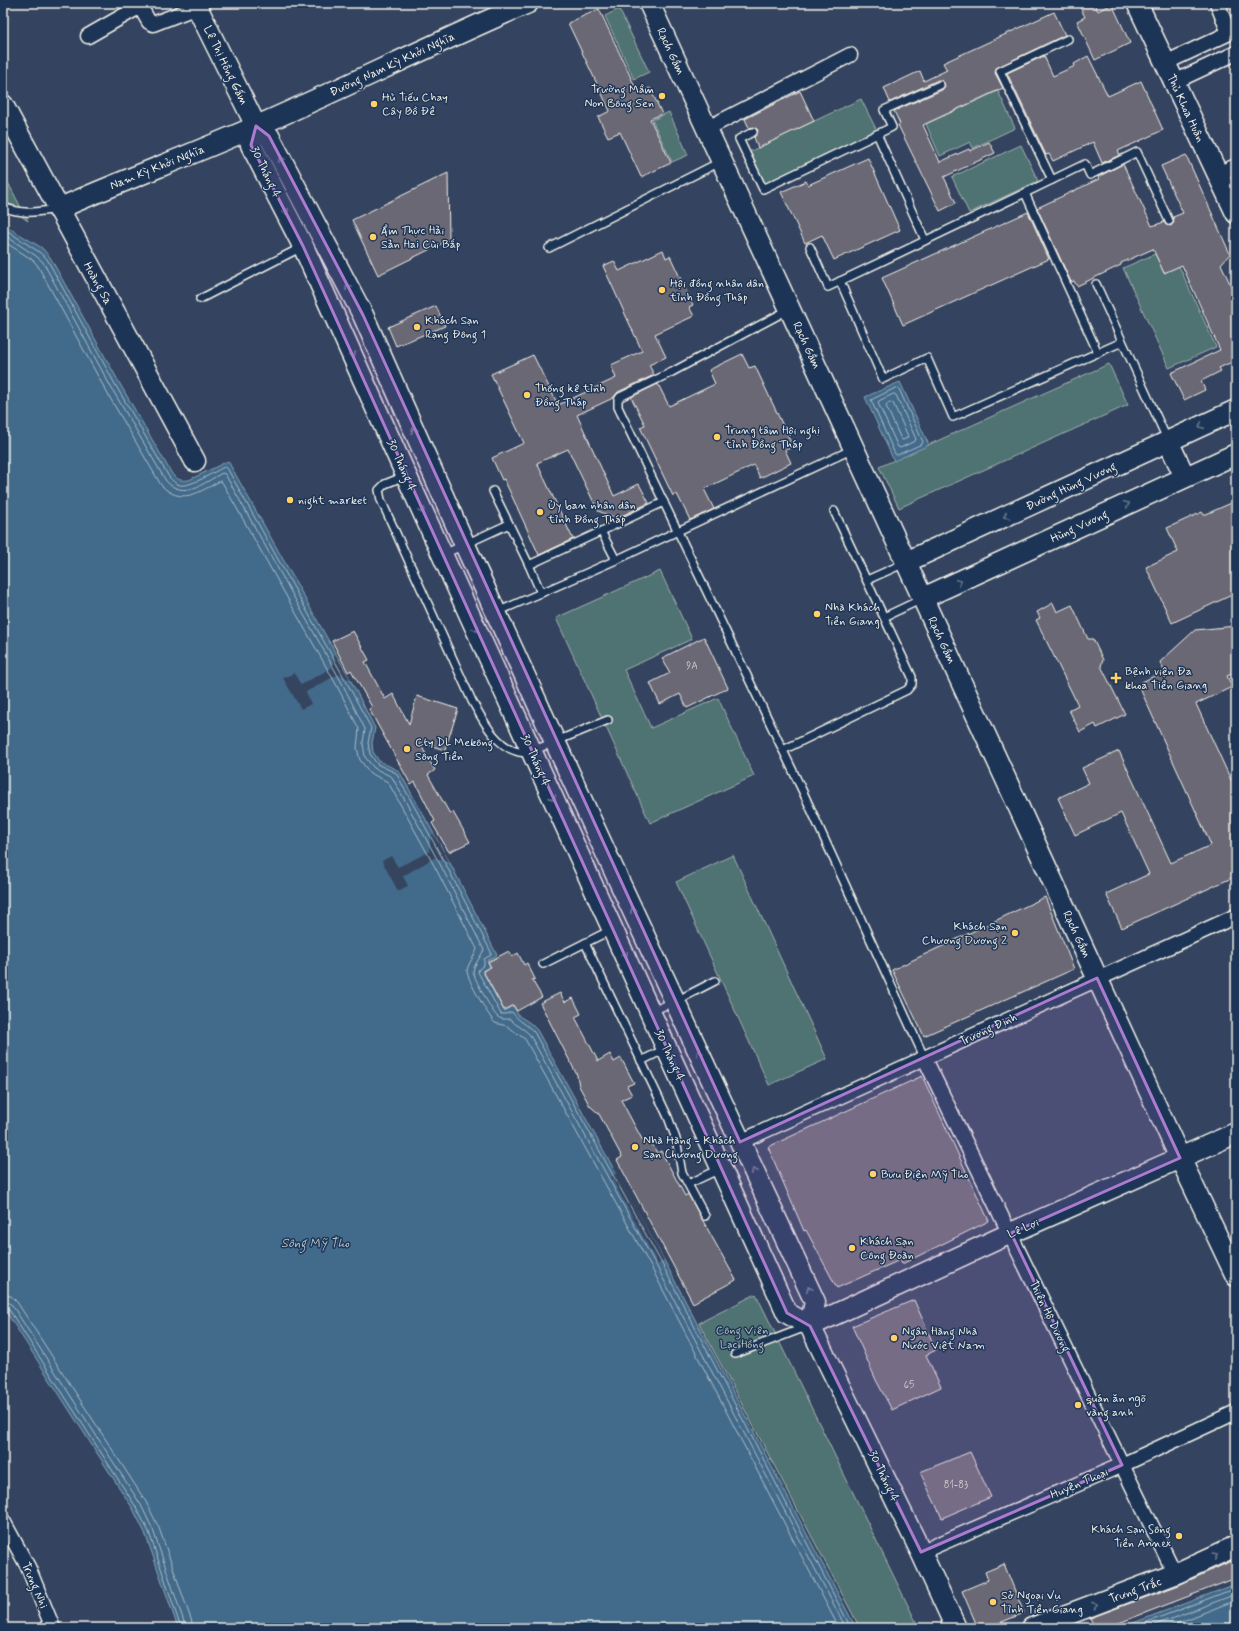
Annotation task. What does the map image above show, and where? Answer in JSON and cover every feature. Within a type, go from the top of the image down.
[{"type":"main road","name":"Đường Nam Kỳ Khởi Nghĩa","points":[[256,126],[454,35],[528,3]]},
{"type":"main road","name":"Rạch Gầm","points":[[649,3],[1180,1158],[1236,1276]]},
{"type":"main road","name":"Thủ Khoa Huân","points":[[1137,3],[1236,213]]},
{"type":"main road","name":"Lê Thị Hồng Gấm","points":[[196,5],[256,126]]},
{"type":"main road","name":"Hoàng Sa","points":[[3,105],[195,461]]},
{"type":"main road","name":"Nam Kỳ Khởi Nghĩa","points":[[58,209],[256,126]]},
{"type":"main road","name":"30 Tháng 4","points":[[810,1326],[815,1302],[611,864],[465,545],[363,315],[269,136],[256,126],[251,145],[304,246],[442,555],[787,1313],[810,1326],[921,1552],[956,1628]]},
{"type":"main road","points":[[340,326],[363,315]]},
{"type":"main road","name":"Đường Hùng Vương","points":[[906,562],[1236,410]]},
{"type":"main road","points":[[1168,441],[1185,477]]},
{"type":"main road","name":"Hùng Vương","points":[[923,598],[1236,454]]},
{"type":"main road","points":[[406,475],[430,466]]},
{"type":"main road","points":[[588,874],[611,864]]},
{"type":"main road","name":"Lê Lợi","points":[[810,1326],[1011,1233],[1236,1133]]},
{"type":"main road","points":[[718,1161],[740,1142]]},
{"type":"main road","name":"Trưng Trắc","points":[[1032,1628],[1175,1574],[1236,1546]]},
{"type":"street","points":[[1165,63],[1233,31],[1217,3]]},
{"type":"street","points":[[88,36],[137,8],[141,8],[149,22],[153,24],[196,5]]},
{"type":"street","points":[[1174,82],[1236,53]]},
{"type":"street","points":[[706,129],[850,55]]},
{"type":"street","points":[[1218,174],[1236,166]]},
{"type":"street","name":"Trương Định","points":[[740,1142],[1097,978],[1236,916]]},
{"type":"street","name":"Thiên Hộ Dương","points":[[924,1057],[1011,1233],[1175,1574]]},
{"type":"street","name":"Huyện Thoại","points":[[921,1552],[1122,1465],[1236,1412]]},
{"type":"street","name":"Trưng Nhị","points":[[3,1521],[25,1562],[53,1628]]},
{"type":"lane","points":[[1052,180],[1000,71],[1068,39]]},
{"type":"lane","points":[[753,132],[739,139],[763,188],[892,127],[884,110],[940,85]]},
{"type":"lane","points":[[877,134],[925,240]]},
{"type":"lane","points":[[810,247],[828,287],[1085,164],[1090,175],[1137,152],[1169,221]]},
{"type":"lane","points":[[549,248],[722,161]]},
{"type":"lane","points":[[1025,193],[1098,353]]},
{"type":"lane","points":[[3,207],[15,212],[30,213],[58,209]]},
{"type":"lane","points":[[200,299],[304,246]]},
{"type":"lane","points":[[840,281],[883,379],[926,358],[953,416],[1122,342]]},
{"type":"lane","points":[[1096,284],[1168,441]]},
{"type":"lane","points":[[790,309],[679,368],[620,397],[618,400],[618,407],[783,750],[924,1057]]},
{"type":"lane","points":[[496,612],[616,560],[854,448]]},
{"type":"lane","points":[[406,475],[384,484],[379,490],[381,500],[472,701],[490,731],[507,747],[520,752],[532,752],[608,720]]},
{"type":"lane","points":[[493,491],[541,592]]},
{"type":"lane","points":[[529,565],[664,502]]},
{"type":"lane","points":[[783,750],[907,690],[912,684],[912,677],[834,511]]},
{"type":"lane","points":[[442,555],[509,524]]},
{"type":"lane","points":[[601,531],[616,560]]},
{"type":"lane","points":[[867,580],[906,562]]},
{"type":"lane","points":[[884,617],[923,598]]},
{"type":"lane","points":[[543,964],[613,929]]},
{"type":"lane","points":[[585,943],[668,1117],[676,1139],[682,1173],[705,1216]]},
{"type":"lane","points":[[650,1012],[676,1001],[715,981]]},
{"type":"lane","points":[[641,1061],[667,1048]]},
{"type":"lane","points":[[688,1184],[718,1161]]},
{"type":"lane","points":[[734,1354],[810,1326]]},
{"type":"highlighted area","points":[[256,126],[269,136],[363,315],[740,1142],[1097,978],[1180,1158],[1011,1233],[1122,1465],[921,1552],[810,1326],[787,1313],[303,246],[251,145]]},
{"type":"green space","points":[[619,9],[649,72],[634,79],[605,16]]},
{"type":"green space","points":[[998,91],[1015,128],[973,148],[970,142],[940,156],[926,124]]},
{"type":"green space","points":[[861,99],[878,133],[766,187],[749,152]]},
{"type":"green space","points":[[669,112],[688,155],[672,162],[652,120]]},
{"type":"green space","points":[[1021,145],[1038,181],[969,213],[952,177]]},
{"type":"green space","points":[[3,173],[28,221],[3,203]]},
{"type":"green space","points":[[1155,254],[1164,273],[1179,266],[1216,347],[1169,368],[1123,268]]},
{"type":"green space","points":[[1109,364],[1128,405],[899,508],[879,467]]},
{"type":"green space","points":[[660,571],[692,639],[624,670],[651,728],[718,698],[754,776],[650,823],[556,618]]},
{"type":"green space","points":[[733,855],[827,1059],[769,1085],[676,882]]},
{"type":"green space","name":"Công Viên Lạc Hồng","points":[[756,1294],[919,1628],[860,1628],[699,1323]]},
{"type":"water","name":"Sông Mỹ Tho","points":[[3,224],[42,248],[50,257],[120,384],[172,474],[180,480],[189,480],[228,461],[350,679],[375,728],[372,743],[373,752],[379,761],[399,771],[449,861],[497,955],[487,961],[490,966],[482,971],[504,1011],[513,1006],[519,1016],[530,1023],[537,1030],[664,1260],[856,1628],[178,1628],[145,1533],[133,1509],[3,1307]]},
{"type":"water","points":[[900,382],[929,445],[894,461],[865,397]]},
{"type":"water","points":[[1236,1584],[1236,1628],[1120,1628]]},
{"type":"pier","points":[[335,654],[350,679],[338,675],[306,692],[311,704],[301,709],[283,678],[294,673],[301,685],[329,669],[332,666]]},
{"type":"pier","points":[[433,833],[449,861],[434,858],[403,876],[408,886],[398,891],[382,861],[391,856],[398,867],[429,852],[430,841]]},
{"type":"pier","points":[[617,1173],[664,1260],[658,1264],[611,1177]]},
{"type":"building","points":[[1078,3],[1094,3],[1098,11],[1112,4],[1130,43],[1095,60],[1077,21],[1085,17]]},
{"type":"building","points":[[599,9],[638,93],[650,88],[662,114],[650,119],[671,163],[641,177],[620,132],[608,137],[598,117],[610,111],[568,23]]},
{"type":"building","points":[[1054,12],[1065,35],[996,68],[995,73],[1003,88],[923,125],[940,162],[989,142],[995,153],[944,177],[956,203],[940,211],[898,125],[900,124],[894,111],[942,90],[945,86],[944,83],[941,80],[938,80],[890,102],[884,88],[920,71],[924,81],[947,70],[943,63]]},
{"type":"building","points":[[1044,56],[1053,76],[1075,66],[1074,64],[1088,56],[1108,96],[1141,81],[1163,130],[1118,151],[1120,155],[1102,163],[1093,142],[1053,161],[1049,154],[1046,155],[1007,73]]},
{"type":"building","points":[[800,91],[814,121],[758,148],[754,137],[758,130],[754,127],[749,128],[745,119]]},
{"type":"building","points":[[1186,155],[1230,254],[1221,264],[1232,288],[1236,288],[1236,360],[1219,368],[1221,371],[1201,381],[1205,390],[1184,400],[1171,373],[1220,350],[1182,265],[1164,273],[1153,249],[1121,263],[1121,265],[1077,286],[1074,281],[1071,282],[1037,208],[1099,179],[1098,177],[1123,164],[1152,226],[1164,222],[1166,225],[1171,226],[1174,222],[1173,217],[1183,213],[1161,166]]},
{"type":"building","points":[[868,158],[900,230],[834,260],[822,235],[805,243],[781,192],[806,181],[808,185]]},
{"type":"building","points":[[448,173],[449,240],[378,275],[352,220]]},
{"type":"building","points":[[1028,212],[1049,259],[903,325],[882,278]]},
{"type":"building","points":[[663,250],[666,258],[670,256],[693,305],[689,307],[694,316],[655,334],[666,357],[649,365],[654,375],[618,392],[613,398],[577,415],[614,496],[639,484],[649,503],[617,518],[598,511],[568,449],[537,463],[573,539],[539,555],[504,479],[502,480],[492,458],[524,443],[491,374],[533,355],[558,405],[616,378],[611,365],[642,351],[603,266],[614,261],[619,271]]},
{"type":"building","name":"Khách Sạn Rạng Đông 1","points":[[436,306],[445,326],[396,346],[388,327]]},
{"type":"building","name":"Trung tâm Hội nghị tỉnh Đồng Tháp","points":[[742,354],[749,368],[755,366],[793,447],[785,450],[791,463],[760,478],[754,465],[704,489],[714,509],[690,520],[677,494],[673,496],[640,427],[645,425],[631,397],[658,384],[669,406],[715,384],[709,370]]},
{"type":"building","points":[[1236,501],[1236,593],[1172,623],[1146,567],[1178,552],[1167,528],[1202,512],[1204,515]]},
{"type":"building","points":[[1053,603],[1057,612],[1072,605],[1088,639],[1093,639],[1103,660],[1101,666],[1125,714],[1097,728],[1095,724],[1080,732],[1069,710],[1078,705],[1036,620],[1040,618],[1037,612]]},
{"type":"building","points":[[1236,626],[1236,672],[1227,676],[1232,687],[1196,704],[1231,780],[1236,777],[1236,876],[1122,928],[1106,894],[1149,874],[1121,813],[1075,835],[1058,798],[1089,783],[1082,768],[1119,751],[1171,863],[1211,845],[1138,684],[1164,671],[1160,662],[1195,630]]},
{"type":"building","points":[[353,631],[369,660],[365,662],[385,699],[393,694],[409,724],[417,696],[458,709],[445,750],[419,742],[435,770],[428,775],[450,814],[453,812],[470,842],[449,852],[432,823],[435,821],[415,782],[411,785],[369,709],[372,707],[351,670],[348,672],[332,641]]},
{"type":"building","points":[[704,637],[728,688],[687,708],[680,694],[660,704],[650,683],[670,673],[662,658]]},
{"type":"building","name":"Khách Sạn Chương Dương 2","points":[[1045,897],[1074,969],[924,1036],[892,970]]},
{"type":"building","points":[[509,951],[512,957],[518,953],[524,965],[527,963],[535,979],[532,980],[542,997],[517,1011],[513,1005],[504,1010],[483,971],[491,967],[488,962]]},
{"type":"building","name":"Nhà Hàng - Khách Sạn Chương Dương","points":[[560,993],[565,1002],[573,998],[581,1014],[575,1017],[598,1061],[610,1054],[614,1062],[621,1058],[634,1083],[627,1086],[632,1095],[621,1100],[644,1143],[650,1140],[657,1153],[661,1151],[685,1196],[688,1194],[736,1280],[693,1303],[617,1160],[622,1157],[599,1114],[590,1106],[579,1086],[577,1075],[540,1003]]},
{"type":"building","name":"Bưu Điện Mỹ Tho","points":[[922,1076],[989,1221],[902,1264],[900,1260],[837,1288],[806,1230],[804,1231],[768,1147]]},
{"type":"building","name":"Ngân Hàng Nhà Nước Việt Nam","points":[[914,1300],[936,1350],[926,1355],[941,1387],[892,1410],[876,1380],[852,1326]]},
{"type":"building","points":[[970,1452],[991,1497],[942,1518],[920,1472]]},
{"type":"building","points":[[1236,1559],[1236,1578],[1106,1628],[1095,1628],[1090,1618],[1179,1585]]},
{"type":"building","name":"Sở Ngoại Vụ Tỉnh Tiền Giang","points":[[1004,1564],[1024,1613],[987,1628],[978,1628],[962,1591],[988,1580],[985,1572]]},
{"type":"place","name":"Trường Mầm Non Bông Sen","points":[[662,96]]},
{"type":"place","name":"Hủ Tiếu Chay Cây Bồ Đề","points":[[374,104]]},
{"type":"place","name":"Ẩm Thực Hải Sản Hai Cùi Bắp","points":[[373,237]]},
{"type":"place","name":"Hội đồng nhân dân tỉnh Đồng Tháp","points":[[662,290]]},
{"type":"place","name":"Khách Sạn Rạng Đông 1","points":[[417,327]]},
{"type":"place","name":"Thống kê tỉnh Đồng Tháp","points":[[527,395]]},
{"type":"place","name":"Trung tâm Hội nghị tỉnh Đồng Tháp","points":[[717,437]]},
{"type":"place","name":"night market","points":[[290,500]]},
{"type":"place","name":"Ủy ban nhân dân tỉnh Đồng Tháp","points":[[540,512]]},
{"type":"place","name":"Nhà Khách Tiền Giang","points":[[817,614]]},
{"type":"place","name":"Bệnh viện Đa khoa Tiền Giang","points":[[1116,678]]},
{"type":"place","name":"Cty DL Mekông Sông Tiền","points":[[407,749]]},
{"type":"place","name":"Khách Sạn Chương Dương 2","points":[[1015,933]]},
{"type":"place","name":"Nhà Hàng - Khách Sạn Chương Dương","points":[[635,1147]]},
{"type":"place","name":"Bưu Điện Mỹ Tho","points":[[873,1174]]},
{"type":"place","name":"Khách Sạn Công Đoàn","points":[[852,1248]]},
{"type":"place","name":"Ngân Hàng Nhà Nước Việt Nam","points":[[894,1338]]},
{"type":"place","name":"quán ăn ngõ vàng anh","points":[[1078,1405]]},
{"type":"place","name":"Khách Sạn Sông Tiền Annex","points":[[1179,1536]]},
{"type":"place","name":"Sở Ngoại Vụ Tỉnh Tiền Giang","points":[[993,1602]]}]
